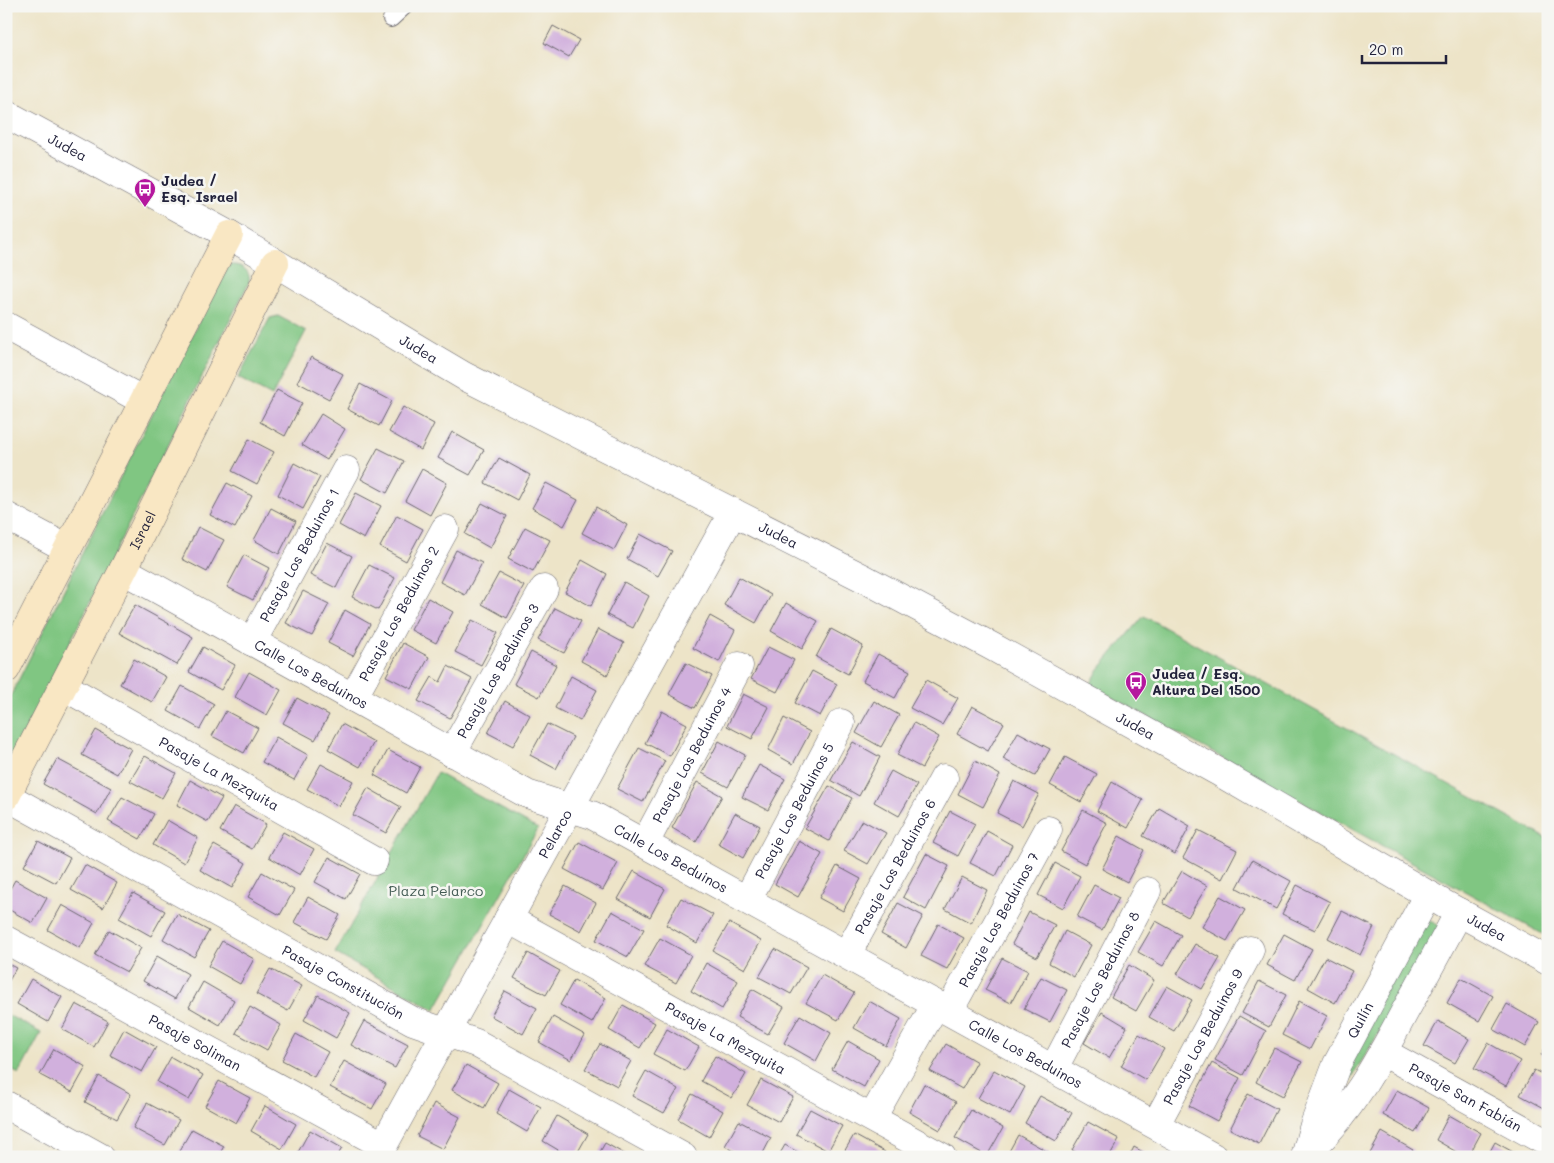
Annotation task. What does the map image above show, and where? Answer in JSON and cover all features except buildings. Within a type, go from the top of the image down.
[{"type":"street","name":"Judea","points":[[6,114],[229,235],[464,376],[871,583],[1088,699],[1548,961]]},
{"type":"street","points":[[6,669],[229,235]]},
{"type":"street","name":"Israel","points":[[6,796],[124,570],[275,263]]},
{"type":"street","points":[[6,326],[144,401]]},
{"type":"street","name":"Pasaje Los Beduinos 1","points":[[252,642],[346,470]]},
{"type":"street","name":"Pelarco","points":[[380,1151],[733,512]]},
{"type":"street","points":[[6,516],[68,549]]},
{"type":"street","name":"Pasaje Los Beduinos 2","points":[[353,698],[445,529]]},
{"type":"street","name":"Calle Los Beduinos","points":[[124,570],[526,794],[592,814],[1214,1157]]},
{"type":"street","name":"Pasaje Los Beduinos 3","points":[[452,753],[544,589]]},
{"type":"street","name":"Pasaje Los Beduinos 4","points":[[645,843],[739,666]]},
{"type":"street","name":"Pasaje La Mezquita","points":[[63,686],[374,861]]},
{"type":"street","name":"Pasaje Los Beduinos 5","points":[[747,900],[842,723]]},
{"type":"street","name":"Pasaje Los Beduinos 6","points":[[846,954],[944,778]]},
{"type":"street","name":"Pasaje Constitución","points":[[6,796],[413,1021],[476,1043],[683,1157]]},
{"type":"street","name":"Pasaje Los Beduinos 7","points":[[872,1118],[942,1007],[1048,830]]},
{"type":"street","name":"Pasaje Los Beduinos 8","points":[[1054,1068],[1147,891]]},
{"type":"street","name":"Quilín","points":[[1308,1156],[1314,1125],[1337,1064],[1428,894]]},
{"type":"street","name":"Quilín","points":[[1308,1156],[1341,1116],[1384,1052],[1459,912]]},
{"type":"street","name":"Pasaje La Mezquita","points":[[508,919],[942,1157]]},
{"type":"street","name":"Pasaje Soliman","points":[[6,940],[380,1151]]},
{"type":"street","name":"Pasaje Los Beduinos 9","points":[[1156,1124],[1250,950]]},
{"type":"street","name":"Pasaje San Fabián","points":[[1384,1052],[1548,1143]]},
{"type":"street","points":[[6,1105],[100,1157]]},
{"type":"lane","points":[[391,19],[405,6]]},
{"type":"green space","points":[[230,265],[241,267],[247,271],[249,282],[6,771],[6,705],[225,269]]},
{"type":"green space","points":[[278,316],[306,331],[272,396],[238,378],[270,318]]},
{"type":"green space","points":[[1144,616],[1548,839],[1548,937],[1090,685],[1099,669]]},
{"type":"green space","name":"Plaza Pelarco","points":[[437,773],[538,829],[435,1010],[335,953]]},
{"type":"green space","points":[[1426,919],[1440,926],[1440,932],[1328,1117],[1353,1046]]},
{"type":"green space","points":[[6,1014],[41,1033],[19,1074],[6,1067]]},
{"type":"place","name":"Judea / Esq. Israel","points":[[145,208]]},
{"type":"place","name":"Judea / Esq. Altura Del 1500","points":[[1136,701]]}]
